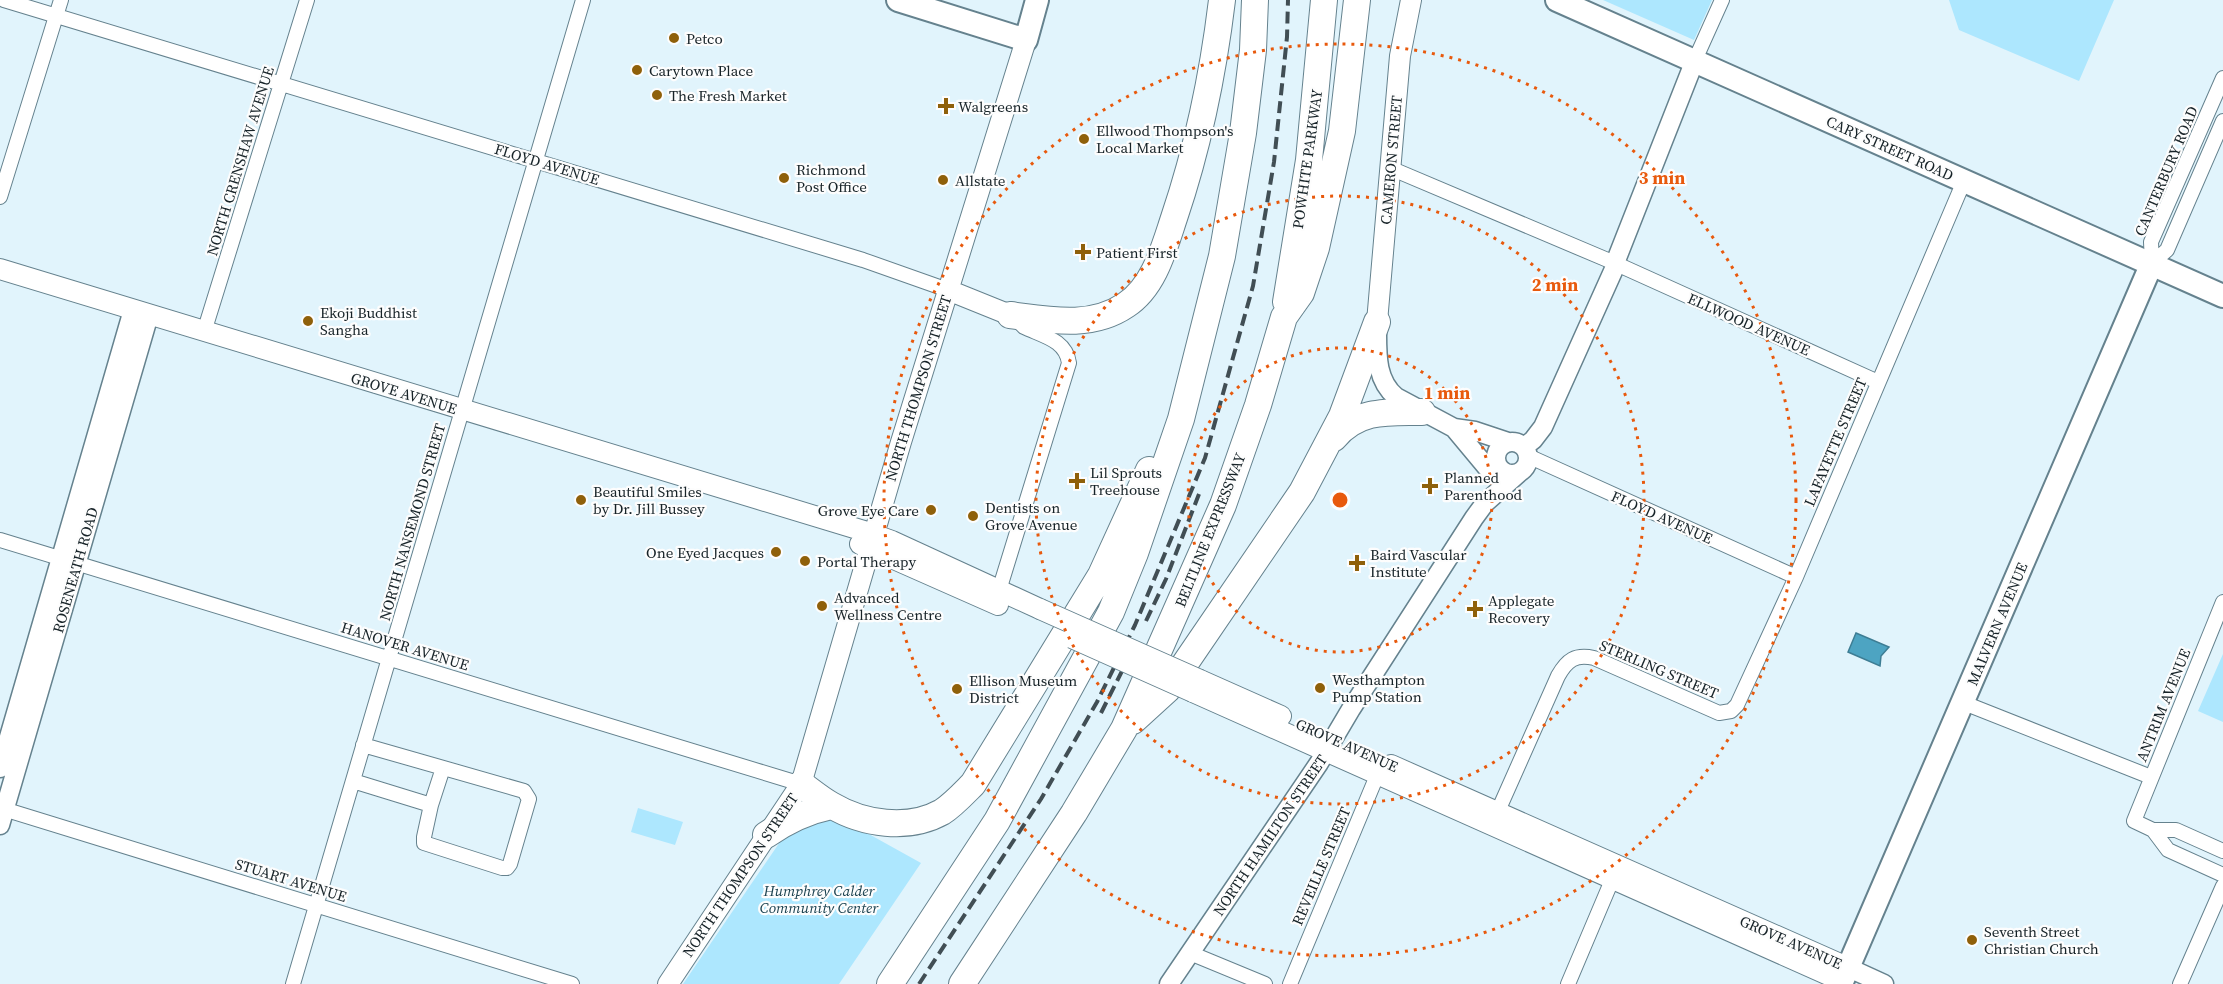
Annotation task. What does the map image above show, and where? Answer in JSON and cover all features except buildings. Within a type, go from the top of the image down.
[{"type":"highway","points":[[1011,315],[1057,321],[1094,319],[1126,305],[1140,294],[1165,246],[1191,169],[1209,86],[1222,0]]},
{"type":"highway","points":[[890,984],[997,821],[1111,612],[1135,553],[1181,419],[1222,256],[1234,194],[1247,98],[1255,0]]},
{"type":"highway","name":"POWHITE PARKWAY","points":[[1284,317],[1309,160],[1324,0]]},
{"type":"highway","name":"BELTLINE EXPRESSWAY","points":[[962,984],[1074,813],[1124,729],[1223,505],[1258,405],[1284,317],[1302,293],[1316,248],[1342,131],[1358,0]]},
{"type":"highway","points":[[1124,729],[1167,690],[1302,492],[1342,416],[1377,322]]},
{"type":"highway","points":[[1328,445],[1347,425],[1367,415],[1379,412],[1422,412]]},
{"type":"highway","points":[[801,783],[831,806],[864,820],[885,823],[927,818],[943,811],[973,784],[1101,575],[1146,475],[1181,419]]},
{"type":"highway","points":[[766,835],[795,817],[811,810],[831,806]]},
{"type":"main road","points":[[898,0],[1026,39],[1037,0]]},
{"type":"main road","name":"CAMERON STREET","points":[[1377,322],[1400,56],[1411,0]]},
{"type":"main road","name":"CARY STREET ROAD","points":[[1557,0],[2223,296]]},
{"type":"main road","name":"NORTH THOMPSON STREET","points":[[668,984],[801,783],[948,290],[1026,39]]},
{"type":"main road","name":"MALVERN AVENUE","points":[[1845,979],[2152,263]]},
{"type":"main road","name":"GROVE AVENUE","points":[[0,269],[807,516],[872,542],[1381,767],[1845,979]]},
{"type":"main road","name":"FLOYD AVENUE","points":[[948,290],[1011,315]]},
{"type":"street","name":"FLOYD AVENUE","points":[[4,0],[863,260],[948,290]]},
{"type":"street","points":[[0,197],[61,0]]},
{"type":"street","name":"NORTH CRENSHAW AVENUE","points":[[204,332],[307,0]]},
{"type":"street","name":"NORTH NANSEMOND STREET","points":[[293,984],[583,0]]},
{"type":"street","points":[[1695,60],[1722,0]]},
{"type":"street","name":"NORTH HAMILTON STREET","points":[[1169,984],[1330,745],[1485,502],[1509,460],[1533,440],[1543,427],[1616,264],[1695,60]]},
{"type":"street","name":"CANTERBURY ROAD","points":[[2152,263],[2151,242],[2223,78]]},
{"type":"street","name":"CANTERBURY ROAD","points":[[2152,263],[2167,250],[2223,122]]},
{"type":"street","name":"ELLWOOD AVENUE","points":[[1390,168],[1616,264],[1878,381]]},
{"type":"street","name":"LAFAYETTE STREET","points":[[1731,711],[1741,698],[1796,577],[1964,181]]},
{"type":"street","name":"ROSENEATH ROAD","points":[[2,814],[69,561],[141,312]]},
{"type":"street","name":"FLOYD AVENUE","points":[[997,597],[1069,363],[1068,353],[1062,345],[1024,327],[1011,315]]},
{"type":"street","name":"FLOYD AVENUE","points":[[1377,322],[1378,365],[1384,384],[1395,397],[1509,460],[1796,577]]},
{"type":"street","name":"FLOYD AVENUE","points":[[1454,428],[1474,431],[1509,460]]},
{"type":"street","name":"NORTH HAMILTON STREET","points":[[1485,502],[1509,460]]},
{"type":"street","name":"HANOVER AVENUE","points":[[0,540],[801,783]]},
{"type":"street","name":"ROSENEATH ROAD","points":[[0,768],[69,561]]},
{"type":"street","name":"ANTRIM AVENUE","points":[[2153,830],[2134,821],[2223,602]]},
{"type":"street","name":"STERLING STREET","points":[[1495,818],[1558,676],[1564,665],[1574,657],[1594,658],[1719,713],[1731,711]]},
{"type":"street","points":[[1964,703],[2151,777]]},
{"type":"street","points":[[363,746],[443,768],[524,791],[528,794],[529,799],[507,868],[424,843],[431,805],[443,768]]},
{"type":"street","name":"REVEILLE STREET","points":[[1290,984],[1381,767]]},
{"type":"street","points":[[353,781],[431,805]]},
{"type":"street","name":"STUART AVENUE","points":[[2,814],[316,905],[572,984]]},
{"type":"street","points":[[2153,830],[2176,830],[2223,851]]},
{"type":"street","points":[[2153,830],[2168,850],[2223,875]]},
{"type":"street","points":[[1568,984],[1615,872]]},
{"type":"street","points":[[2180,984],[2223,886]]},
{"type":"street","points":[[1190,953],[1265,984]]},
{"type":"street","name":"GROVE AVENUE","points":[[1845,979],[1884,984]]},
{"type":"green space","points":[[1603,0],[1712,0],[1694,40]]},
{"type":"green space","points":[[1949,0],[2114,0],[2079,81],[1959,30]]},
{"type":"green space","points":[[2223,654],[2223,722],[2198,711]]},
{"type":"green space","points":[[638,808],[683,822],[675,845],[631,832]]},
{"type":"green space","name":"Humphrey Calder Community Center","points":[[823,817],[840,818],[921,863],[839,984],[683,984],[784,836]]},
{"type":"shaded area","points":[[1856,633],[1889,647],[1881,656],[1880,666],[1848,652]]},
{"type":"railway","points":[[919,984],[1041,799],[1097,702],[1135,625],[1205,458],[1253,286],[1274,162],[1287,37],[1288,0]]},
{"type":"railway","points":[[1146,621],[1166,579],[1199,494]]},
{"type":"railway","points":[[1101,713],[1129,657]]},
{"type":"place","name":"Petco","points":[[674,38]]},
{"type":"place","name":"Carytown Place","points":[[637,70]]},
{"type":"place","name":"The Fresh Market","points":[[657,95]]},
{"type":"place","name":"Walgreens","points":[[946,106]]},
{"type":"place","name":"Ellwood Thompson's Local Market","points":[[1084,139]]},
{"type":"place","name":"Richmond Post Office","points":[[784,178]]},
{"type":"place","name":"Allstate","points":[[943,180]]},
{"type":"place","name":"Patient First","points":[[1083,252]]},
{"type":"place","name":"Ekoji Buddhist Sangha","points":[[308,321]]},
{"type":"place","name":"Lil Sprouts Treehouse","points":[[1077,481]]},
{"type":"place","name":"Planned Parenthood","points":[[1430,486]]},
{"type":"place","name":"Beautiful Smiles by Dr. Jill Bussey","points":[[581,500]]},
{"type":"place","name":"Grove Eye Care","points":[[931,510]]},
{"type":"place","name":"Dentists on Grove Avenue","points":[[973,516]]},
{"type":"place","name":"One Eyed Jacques","points":[[776,552]]},
{"type":"place","name":"Portal Therapy","points":[[805,561]]},
{"type":"place","name":"Baird Vascular Institute","points":[[1357,563]]},
{"type":"place","name":"Advanced Wellness Centre","points":[[822,606]]},
{"type":"place","name":"Applegate Recovery","points":[[1475,609]]},
{"type":"place","name":"Westhampton Pump Station","points":[[1320,688]]},
{"type":"place","name":"Ellison Museum District","points":[[957,689]]},
{"type":"place","name":"Seventh Street Christian Church","points":[[1972,940]]}]
